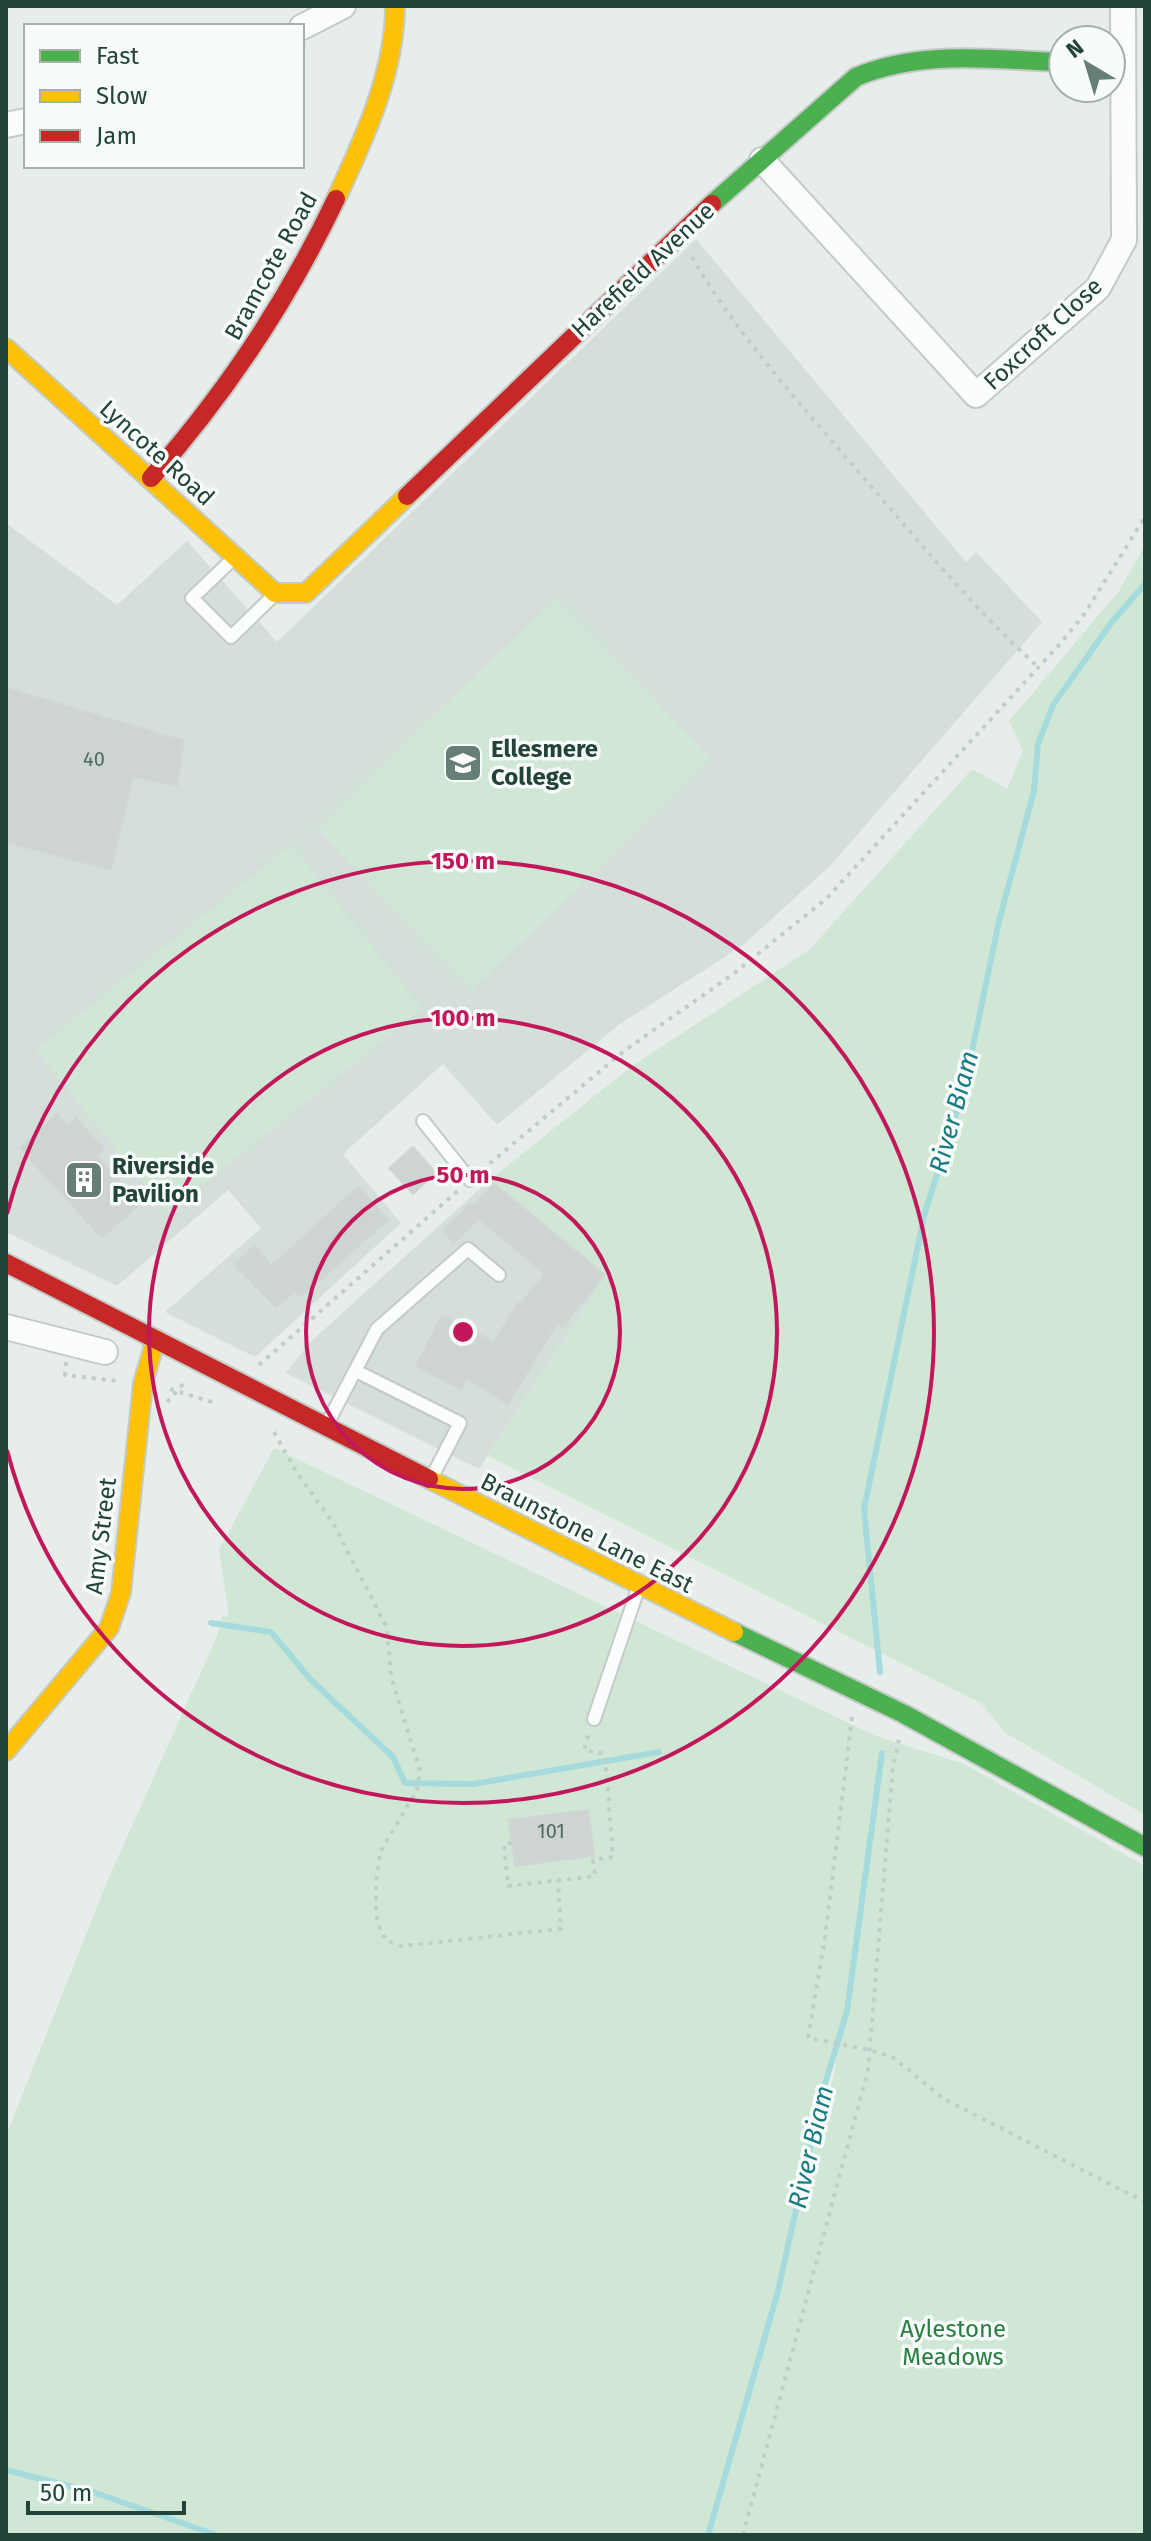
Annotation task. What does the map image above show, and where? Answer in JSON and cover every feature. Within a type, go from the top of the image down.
[{"type":"street","points":[[304,26],[343,6]]},
{"type":"street","name":"Bramcote Road","points":[[151,478],[197,429],[236,376],[312,251],[371,115],[391,47],[395,6]]},
{"type":"street","name":"Harefield Avenue","points":[[275,593],[306,593],[676,236],[856,77],[873,67],[918,60],[1047,62]]},
{"type":"street","name":"Foxcroft Close","points":[[762,160],[976,395],[1098,288],[1112,267],[1124,240],[1119,104]]},
{"type":"street","name":"Lyncote Road","points":[[6,348],[275,593]]},
{"type":"street","name":"Braunstone Lane East","points":[[6,1263],[324,1429],[431,1479],[639,1587],[904,1714],[1145,1847]]},
{"type":"street","points":[[6,1327],[105,1352]]},
{"type":"street","name":"Amy Street","points":[[6,1751],[109,1628],[121,1593],[143,1383],[156,1339]]},
{"type":"lane","points":[[236,557],[192,598],[231,637],[275,593]]},
{"type":"lane","points":[[423,1121],[470,1180]]},
{"type":"lane","points":[[324,1429],[377,1329],[468,1249],[499,1275]]},
{"type":"lane","points":[[356,1371],[460,1423],[431,1479]]},
{"type":"lane","points":[[594,1719],[639,1587]]},
{"type":"path","points":[[676,236],[800,408],[963,593],[1038,667]]},
{"type":"path","points":[[256,1367],[470,1180],[624,1051],[732,975],[826,899],[1083,616],[1145,517]]},
{"type":"path","points":[[138,1427],[181,1391],[195,1360]]},
{"type":"path","points":[[274,1432],[297,1473],[333,1523],[383,1613],[391,1677],[405,1727],[416,1752],[417,1790],[380,1852],[376,1913],[380,1930],[387,1941],[401,1946],[561,1929],[558,1880]]},
{"type":"path","points":[[854,1691],[825,1938],[808,2038],[871,2050],[894,2058],[944,2099],[1145,2202]]},
{"type":"path","points":[[743,2535],[871,2050],[893,1766],[904,1714]]},
{"type":"path","points":[[512,1843],[504,1844],[508,1886],[595,1876],[593,1860],[613,1857],[605,1754],[584,1750],[594,1719]]},
{"type":"shaded area","name":"Ellesmere College","points":[[696,239],[966,562],[976,552],[1042,622],[831,865],[742,946],[620,1024],[497,1125],[443,1064],[343,1154],[401,1223],[255,1357],[165,1312],[261,1228],[228,1190],[117,1286],[6,1232],[6,523],[117,605],[187,541],[277,642]]},
{"type":"shaded area","points":[[491,1179],[607,1275],[479,1469],[286,1373],[309,1343]]},
{"type":"green space","points":[[1145,545],[1145,1815],[1004,1732],[981,1703],[488,1456],[606,1275],[491,1179],[632,1066],[809,950],[972,769],[1007,789],[1023,751],[1009,721],[1119,591]]},
{"type":"green space","points":[[556,598],[711,759],[472,990],[317,829]]},
{"type":"green space","points":[[291,845],[422,1009],[167,1213],[36,1050]]},
{"type":"green space","name":"Aylestone Meadows","points":[[274,1448],[876,1736],[964,1764],[1145,1866],[1145,2535],[6,2535],[6,2136],[106,1884],[217,1636],[222,1616],[229,1617],[219,1550]],"holes":[[[838,2044],[834,2076],[805,2170],[820,2101]]]},
{"type":"building","points":[[6,688],[184,741],[177,786],[133,777],[111,870],[6,842]]},
{"type":"building","name":"Riverside Pavilion","points":[[57,1114],[68,1126],[76,1118],[104,1149],[97,1156],[140,1204],[102,1238],[20,1148]]},
{"type":"building","points":[[413,1147],[436,1173],[413,1194],[389,1168]]},
{"type":"building","points":[[493,1183],[605,1275],[562,1327],[557,1323],[508,1404],[467,1378],[461,1390],[416,1366],[442,1315],[494,1342],[518,1303],[545,1274],[479,1219],[453,1243],[442,1230],[471,1204],[474,1207]]},
{"type":"building","points":[[358,1187],[388,1220],[301,1297],[295,1291],[276,1307],[234,1264],[254,1246],[272,1265]]},
{"type":"building","points":[[588,1810],[594,1856],[515,1866],[509,1820]]},
{"type":"waterway","name":"River Biam","points":[[880,1672],[864,1509],[924,1216],[965,1085],[999,921],[1034,791],[1038,744],[1053,705],[1111,623],[1145,584]]},
{"type":"waterway","points":[[211,1623],[271,1632],[311,1680],[393,1757],[405,1783],[473,1784],[659,1752]]},
{"type":"waterway","name":"River Biam","points":[[708,2535],[778,2291],[820,2101],[847,2011],[882,1753]]},
{"type":"waterway","points":[[6,2470],[93,2492],[216,2535]]},
{"type":"traffic: fast","points":[[712,204],[856,77],[881,68],[932,59],[1047,61]]},
{"type":"traffic: fast","points":[[734,1632],[904,1714],[1145,1847]]},
{"type":"traffic: slow","points":[[336,199],[384,81],[394,31],[395,6]]},
{"type":"traffic: slow","points":[[6,348],[275,593],[306,593],[407,496]]},
{"type":"traffic: slow","points":[[6,1751],[109,1628],[121,1593],[143,1383],[156,1339]]},
{"type":"traffic: slow","points":[[429,1479],[734,1632]]},
{"type":"traffic: jam","points":[[151,478],[230,380],[276,310],[336,199]]},
{"type":"traffic: jam","points":[[407,496],[712,204]]},
{"type":"traffic: jam","points":[[6,1263],[429,1479]]},
{"type":"place","name":"Ellesmere College","points":[[463,763]]},
{"type":"place","name":"Riverside Pavilion","points":[[84,1180]]}]
